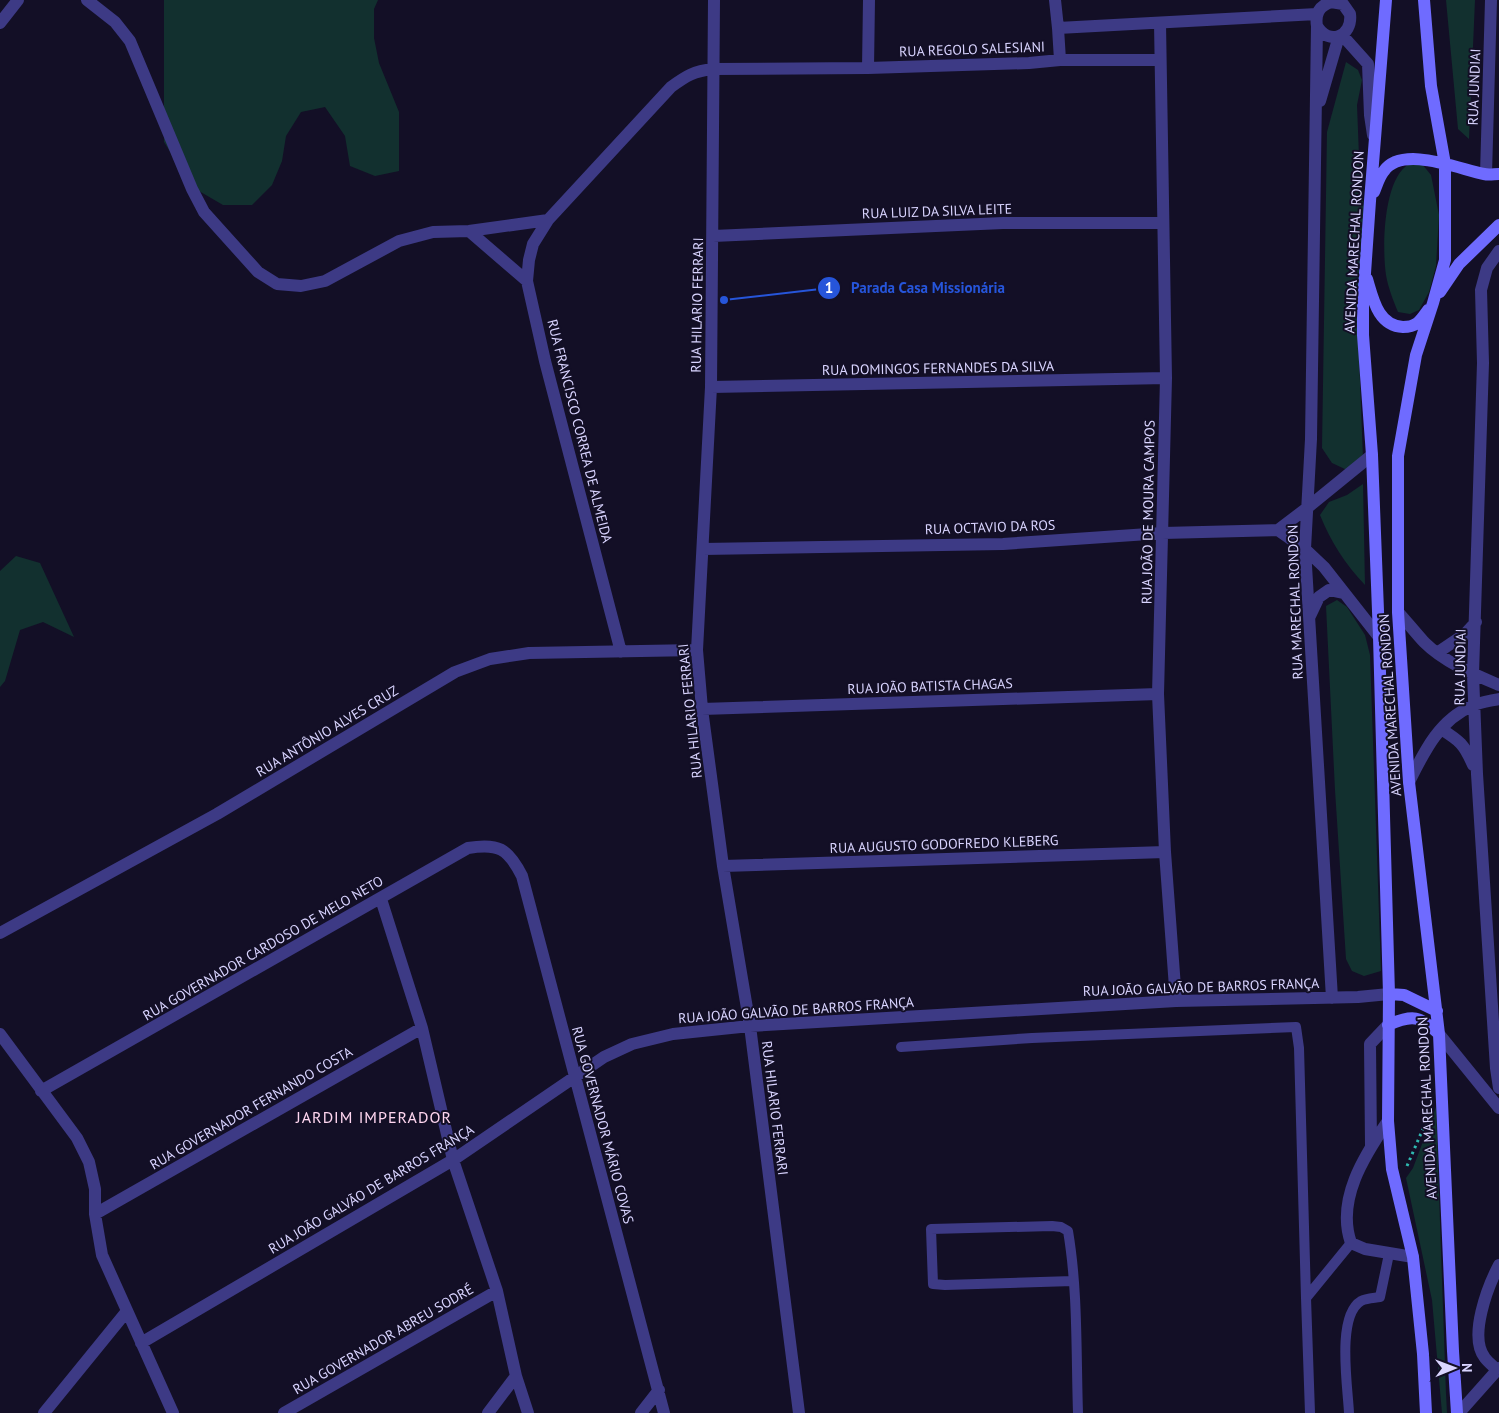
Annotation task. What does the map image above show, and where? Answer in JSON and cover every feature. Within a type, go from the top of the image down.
[{"type":"main road","name":"AVENIDA MARECHAL RONDON","points":[[1386,0],[1365,272],[1363,335],[1372,455],[1378,637],[1389,994],[1388,1121],[1392,1169],[1413,1257],[1423,1354],[1426,1413]]},
{"type":"main road","name":"AVENIDA MARECHAL RONDON","points":[[1424,0],[1431,86],[1446,164],[1445,260],[1416,355],[1398,456],[1398,612],[1409,782],[1439,1034],[1453,1351],[1458,1413]]},
{"type":"main road","points":[[1370,201],[1384,170],[1394,163],[1408,159],[1424,159],[1493,174]]},
{"type":"main road","points":[[1365,272],[1377,308],[1384,321],[1391,325],[1411,327],[1420,321],[1459,264],[1499,225]]},
{"type":"main road","points":[[1389,994],[1404,996],[1437,1011]]},
{"type":"main road","points":[[1388,1024],[1403,1018],[1416,1018],[1425,1021],[1439,1034]]},
{"type":"street","points":[[0,23],[18,0]]},
{"type":"street","points":[[87,0],[115,22],[130,41],[192,189],[204,212],[258,272],[277,284],[301,286],[325,280],[399,241],[433,232],[469,231],[548,220]]},
{"type":"street","name":"RUA HILARIO FERRARI","points":[[714,0],[711,388],[697,650],[702,709],[723,866],[750,1026],[799,1413]]},
{"type":"street","points":[[868,68],[869,0]]},
{"type":"street","points":[[1055,0],[1058,28]]},
{"type":"street","name":"RUA JUNDIAI","points":[[1491,0],[1493,174]]},
{"type":"street","points":[[1316,115],[1341,35],[1350,26],[1349,4],[1331,2],[1320,8],[1317,20],[1324,34],[1334,37],[1341,35]]},
{"type":"street","name":"RUA REGOLO SALESIANI","points":[[548,220],[671,87],[697,71],[713,69],[868,68],[1029,63],[1060,60],[1058,28],[1160,23],[1198,19],[1317,20]]},
{"type":"street","name":"RUA MARECHAL RONDON","points":[[1317,20],[1311,439],[1305,549],[1332,998]]},
{"type":"street","name":"RUA JOÃO DE MOURA CAMPOS","points":[[1160,23],[1166,378],[1158,694],[1165,852],[1176,1001]]},
{"type":"street","points":[[1341,35],[1368,64],[1370,115],[1374,148]]},
{"type":"street","points":[[1060,60],[1160,60]]},
{"type":"street","name":"RUA FRANCISCO CORREA DE ALMEIDA","points":[[548,220],[534,244],[529,260],[527,281],[545,361],[621,652]]},
{"type":"street","name":"RUA LUIZ DA SILVA LEITE","points":[[713,236],[1003,223],[1163,224]]},
{"type":"street","points":[[469,231],[527,281]]},
{"type":"street","name":"RUA JUNDIAI","points":[[1499,251],[1487,268],[1481,290],[1483,363],[1474,674],[1477,774],[1496,1068],[1499,1088]]},
{"type":"street","name":"RUA DOMINGOS FERNANDES DA SILVA","points":[[711,388],[1166,378]]},
{"type":"street","points":[[1372,455],[1278,530],[1305,549],[1324,567],[1378,637]]},
{"type":"street","name":"RUA OCTAVIO DA ROS","points":[[703,549],[1003,544],[1163,533],[1278,530]]},
{"type":"street","points":[[1309,616],[1319,597],[1329,590],[1343,593]]},
{"type":"street","points":[[1398,612],[1424,642],[1437,653],[1499,686]]},
{"type":"street","points":[[1437,653],[1465,634],[1476,622]]},
{"type":"street","name":"RUA ANTÔNIO ALVES CRUZ","points":[[0,933],[217,814],[455,672],[490,659],[529,653],[697,650]]},
{"type":"street","name":"RUA JOÃO BATISTA CHAGAS","points":[[702,709],[1158,694]]},
{"type":"street","points":[[1409,782],[1426,748],[1456,714],[1474,705],[1499,699]]},
{"type":"street","points":[[1441,729],[1459,741],[1466,749],[1477,774]]},
{"type":"street","name":"RUA GOVERNADOR CARDOSO DE MELO NETO","points":[[41,1091],[468,848],[486,845],[503,850]]},
{"type":"street","name":"RUA GOVERNADOR MÁRIO COVAS","points":[[503,850],[514,860],[522,876],[664,1413]]},
{"type":"street","name":"RUA AUGUSTO GODOFREDO KLEBERG","points":[[723,866],[1165,852]]},
{"type":"street","points":[[381,899],[422,1028],[453,1160],[497,1291],[516,1376],[528,1413]]},
{"type":"street","name":"RUA JOÃO GALVÃO DE BARROS FRANÇA","points":[[140,1343],[453,1160],[604,1057],[632,1044],[673,1034],[750,1026],[1176,1001],[1332,998],[1389,994]]},
{"type":"street","points":[[1371,1145],[1370,1044],[1388,1024]]},
{"type":"street","name":"RUA GOVERNADOR FERNANDO COSTA","points":[[95,1214],[422,1028]]},
{"type":"street","points":[[0,1034],[76,1138],[89,1162],[95,1189],[95,1214],[102,1255],[173,1413]]},
{"type":"street","points":[[1439,1034],[1499,1108]]},
{"type":"street","points":[[1388,1121],[1371,1145],[1350,1191],[1345,1220],[1346,1230],[1351,1244],[1389,1254],[1413,1257]]},
{"type":"street","points":[[1458,1413],[1498,1368],[1484,1357],[1478,1332],[1480,1316],[1499,1265]]},
{"type":"street","name":"RUA GOVERNADOR ABREU SODRÉ","points":[[284,1413],[497,1291]]},
{"type":"street","points":[[44,1413],[127,1310]]},
{"type":"street","points":[[488,1413],[516,1376]]},
{"type":"street","points":[[641,1413],[659,1390]]},
{"type":"lane","points":[[901,1047],[1032,1038],[1296,1027],[1299,1048],[1310,1413]]},
{"type":"lane","points":[[1073,1281],[933,1284],[931,1229],[1031,1226],[1061,1227],[1068,1231],[1073,1281],[1078,1413]]},
{"type":"lane","points":[[1306,1298],[1351,1244]]},
{"type":"lane","points":[[1349,1413],[1345,1340],[1349,1319],[1354,1307],[1362,1301],[1380,1297],[1389,1254]]},
{"type":"path","points":[[1392,1169],[1408,1166],[1428,1113]]},
{"type":"green space","points":[[164,0],[378,0],[374,9],[374,38],[379,63],[399,112],[399,171],[375,176],[350,166],[345,136],[325,107],[301,112],[286,136],[282,161],[272,185],[252,205],[223,205],[199,191],[179,166],[164,142]]},
{"type":"green space","points":[[1446,0],[1475,0],[1469,139],[1458,129]]},
{"type":"green space","points":[[1346,62],[1358,70],[1362,80],[1357,105],[1360,182],[1364,207],[1358,331],[1363,458],[1347,470],[1332,463],[1322,448],[1327,132]]},
{"type":"green space","points":[[1409,164],[1422,164],[1431,175],[1439,215],[1436,266],[1429,292],[1419,310],[1410,314],[1398,312],[1394,303],[1386,275],[1384,248],[1389,199],[1400,172]]},
{"type":"green space","points":[[1363,484],[1365,585],[1339,552],[1320,515],[1329,502],[1347,495]]},
{"type":"green space","points":[[16,556],[40,563],[74,637],[43,622],[20,630],[5,681],[0,687],[0,571]]},
{"type":"green space","points":[[1337,600],[1347,607],[1365,635],[1370,655],[1381,971],[1364,976],[1352,971],[1346,959],[1326,606]]},
{"type":"green space","points":[[1436,1107],[1447,1413],[1442,1413],[1432,1300],[1406,1178],[1413,1168]]},
{"type":"place","name":"Parada Casa Missionária","points":[[724,300]]},
{"type":"district","name":"JARDIM IMPERADOR","points":[[374,1117]]}]
